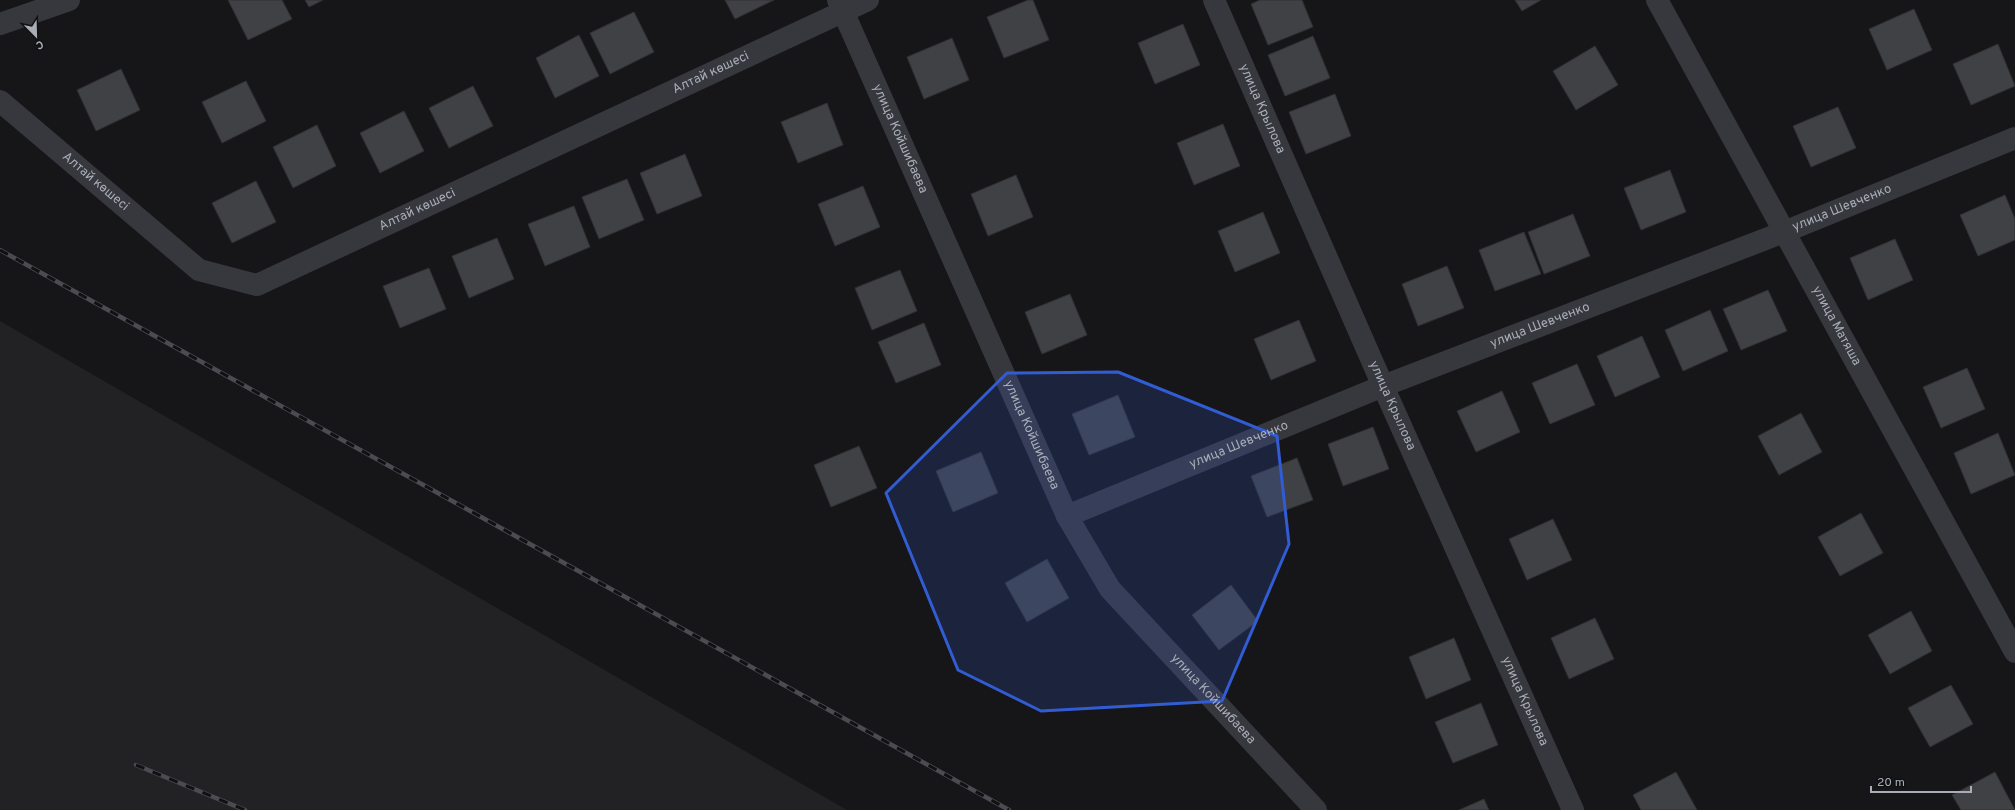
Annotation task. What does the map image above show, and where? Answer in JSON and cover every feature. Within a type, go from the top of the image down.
[{"type":"street","points":[[0,24],[69,0]]},
{"type":"street","name":"Алтай көшесі","points":[[0,101],[199,270],[257,285],[841,6],[868,0]]},
{"type":"street","name":"улица Крылова","points":[[1214,0],[1383,386],[1573,810]]},
{"type":"street","name":"улица Матяша","points":[[1657,0],[2015,652]]},
{"type":"street","name":"улица Койшибаева","points":[[841,6],[1067,516],[1110,589],[1316,810]]},
{"type":"street","name":"улица Шевченко","points":[[1067,516],[1383,386],[1784,232],[2015,138]]},
{"type":"highlighted area","points":[[1118,372],[1277,436],[1289,544],[1222,701],[1041,711],[958,670],[886,493],[1007,373]]},
{"type":"shaded area","points":[[0,321],[847,810],[0,810]]},
{"type":"building","points":[[228,0],[282,0],[292,19],[248,40]]},
{"type":"building","points":[[305,0],[323,0],[309,7]]},
{"type":"building","points":[[725,0],[774,0],[735,19]]},
{"type":"building","points":[[1028,0],[1033,0],[1049,40],[1004,58],[987,17]]},
{"type":"building","points":[[1260,0],[1302,0],[1313,27],[1268,45],[1251,4]]},
{"type":"building","points":[[1515,0],[1541,0],[1522,11]]},
{"type":"building","points":[[1914,9],[1932,50],[1887,70],[1869,29]]},
{"type":"building","points":[[634,12],[654,52],[610,74],[590,33]]},
{"type":"building","points":[[1183,24],[1200,65],[1155,84],[1138,43]]},
{"type":"building","points":[[579,35],[599,76],[555,98],[536,58]]},
{"type":"building","points":[[1313,36],[1330,78],[1285,96],[1268,55]]},
{"type":"building","points":[[952,38],[969,80],[924,99],[907,57]]},
{"type":"building","points":[[1998,44],[2015,86],[1971,105],[1953,64]]},
{"type":"building","points":[[1595,46],[1618,85],[1576,110],[1553,71]]},
{"type":"building","points":[[121,69],[140,110],[96,131],[77,90]]},
{"type":"building","points":[[246,81],[266,121],[222,143],[202,102]]},
{"type":"building","points":[[473,86],[493,126],[449,148],[429,108]]},
{"type":"building","points":[[1335,94],[1351,136],[1306,154],[1289,112]]},
{"type":"building","points":[[827,103],[843,145],[798,163],[781,122]]},
{"type":"building","points":[[1838,107],[1856,148],[1811,167],[1793,126]]},
{"type":"building","points":[[404,111],[424,151],[380,173],[360,133]]},
{"type":"building","points":[[1223,124],[1240,166],[1194,185],[1177,143]]},
{"type":"building","points":[[317,125],[336,166],[293,188],[273,147]]},
{"type":"building","points":[[685,154],[702,196],[657,214],[640,173]]},
{"type":"building","points":[[1670,170],[1686,212],[1641,230],[1624,188]]},
{"type":"building","points":[[1016,175],[1033,217],[988,236],[971,194]]},
{"type":"building","points":[[627,179],[644,220],[599,239],[582,197]]},
{"type":"building","points":[[256,181],[276,222],[232,243],[212,203]]},
{"type":"building","points":[[863,186],[880,227],[835,246],[818,204]]},
{"type":"building","points":[[2005,195],[2015,219],[2015,240],[1978,256],[1960,215]]},
{"type":"building","points":[[574,206],[590,247],[545,266],[528,224]]},
{"type":"building","points":[[1263,212],[1280,253],[1235,272],[1218,231]]},
{"type":"building","points":[[1573,214],[1590,256],[1544,274],[1528,232]]},
{"type":"building","points":[[1524,232],[1541,274],[1495,291],[1479,250]]},
{"type":"building","points":[[497,238],[514,279],[469,298],[452,256]]},
{"type":"building","points":[[1895,239],[1913,280],[1868,300],[1850,258]]},
{"type":"building","points":[[1447,266],[1464,308],[1418,326],[1402,284]]},
{"type":"building","points":[[429,268],[446,309],[400,328],[383,286]]},
{"type":"building","points":[[900,270],[917,311],[872,330],[855,288]]},
{"type":"building","points":[[1768,290],[1787,331],[1741,350],[1723,309]]},
{"type":"building","points":[[1070,294],[1087,335],[1042,354],[1025,312]]},
{"type":"building","points":[[1710,310],[1728,351],[1683,371],[1665,330]]},
{"type":"building","points":[[1299,320],[1316,361],[1271,380],[1254,339]]},
{"type":"building","points":[[924,323],[941,365],[896,383],[878,342]]},
{"type":"building","points":[[1642,336],[1660,377],[1615,397],[1597,356]]},
{"type":"building","points":[[1577,364],[1595,405],[1550,424],[1532,383]]},
{"type":"building","points":[[1967,368],[1985,409],[1941,428],[1923,387]]},
{"type":"building","points":[[1502,391],[1520,432],[1476,452],[1457,411]]},
{"type":"building","points":[[1118,395],[1135,437],[1089,455],[1072,414]]},
{"type":"building","points":[[1801,413],[1822,452],[1779,475],[1758,436]]},
{"type":"building","points":[[1373,427],[1389,469],[1343,486],[1328,444]]},
{"type":"building","points":[[1998,433],[2015,475],[1971,494],[1954,453]]},
{"type":"building","points":[[859,446],[877,488],[831,507],[814,465]]},
{"type":"building","points":[[981,452],[998,493],[953,512],[936,471]]},
{"type":"building","points":[[1297,458],[1313,500],[1267,517],[1251,476]]},
{"type":"building","points":[[1861,513],[1883,553],[1840,576],[1818,537]]},
{"type":"building","points":[[1553,519],[1572,560],[1527,580],[1509,539]]},
{"type":"building","points":[[1047,559],[1069,598],[1027,622],[1005,583]]},
{"type":"building","points":[[1231,585],[1258,621],[1219,650],[1192,615]]},
{"type":"building","points":[[1911,611],[1932,651],[1890,674],[1868,635]]},
{"type":"building","points":[[1595,618],[1614,659],[1569,679],[1551,638]]},
{"type":"building","points":[[1454,638],[1471,680],[1426,699],[1409,657]]},
{"type":"building","points":[[1951,685],[1973,724],[1930,747],[1908,708]]},
{"type":"building","points":[[1481,703],[1498,745],[1453,763],[1435,722]]},
{"type":"building","points":[[1676,772],[1697,810],[1641,810],[1633,795]]},
{"type":"building","points":[[1995,772],[2015,810],[1961,810],[1952,795]]},
{"type":"building","points":[[1484,799],[1489,810],[1459,810]]},
{"type":"railway","points":[[0,250],[1009,810]]},
{"type":"railway","points":[[136,765],[245,810]]}]
